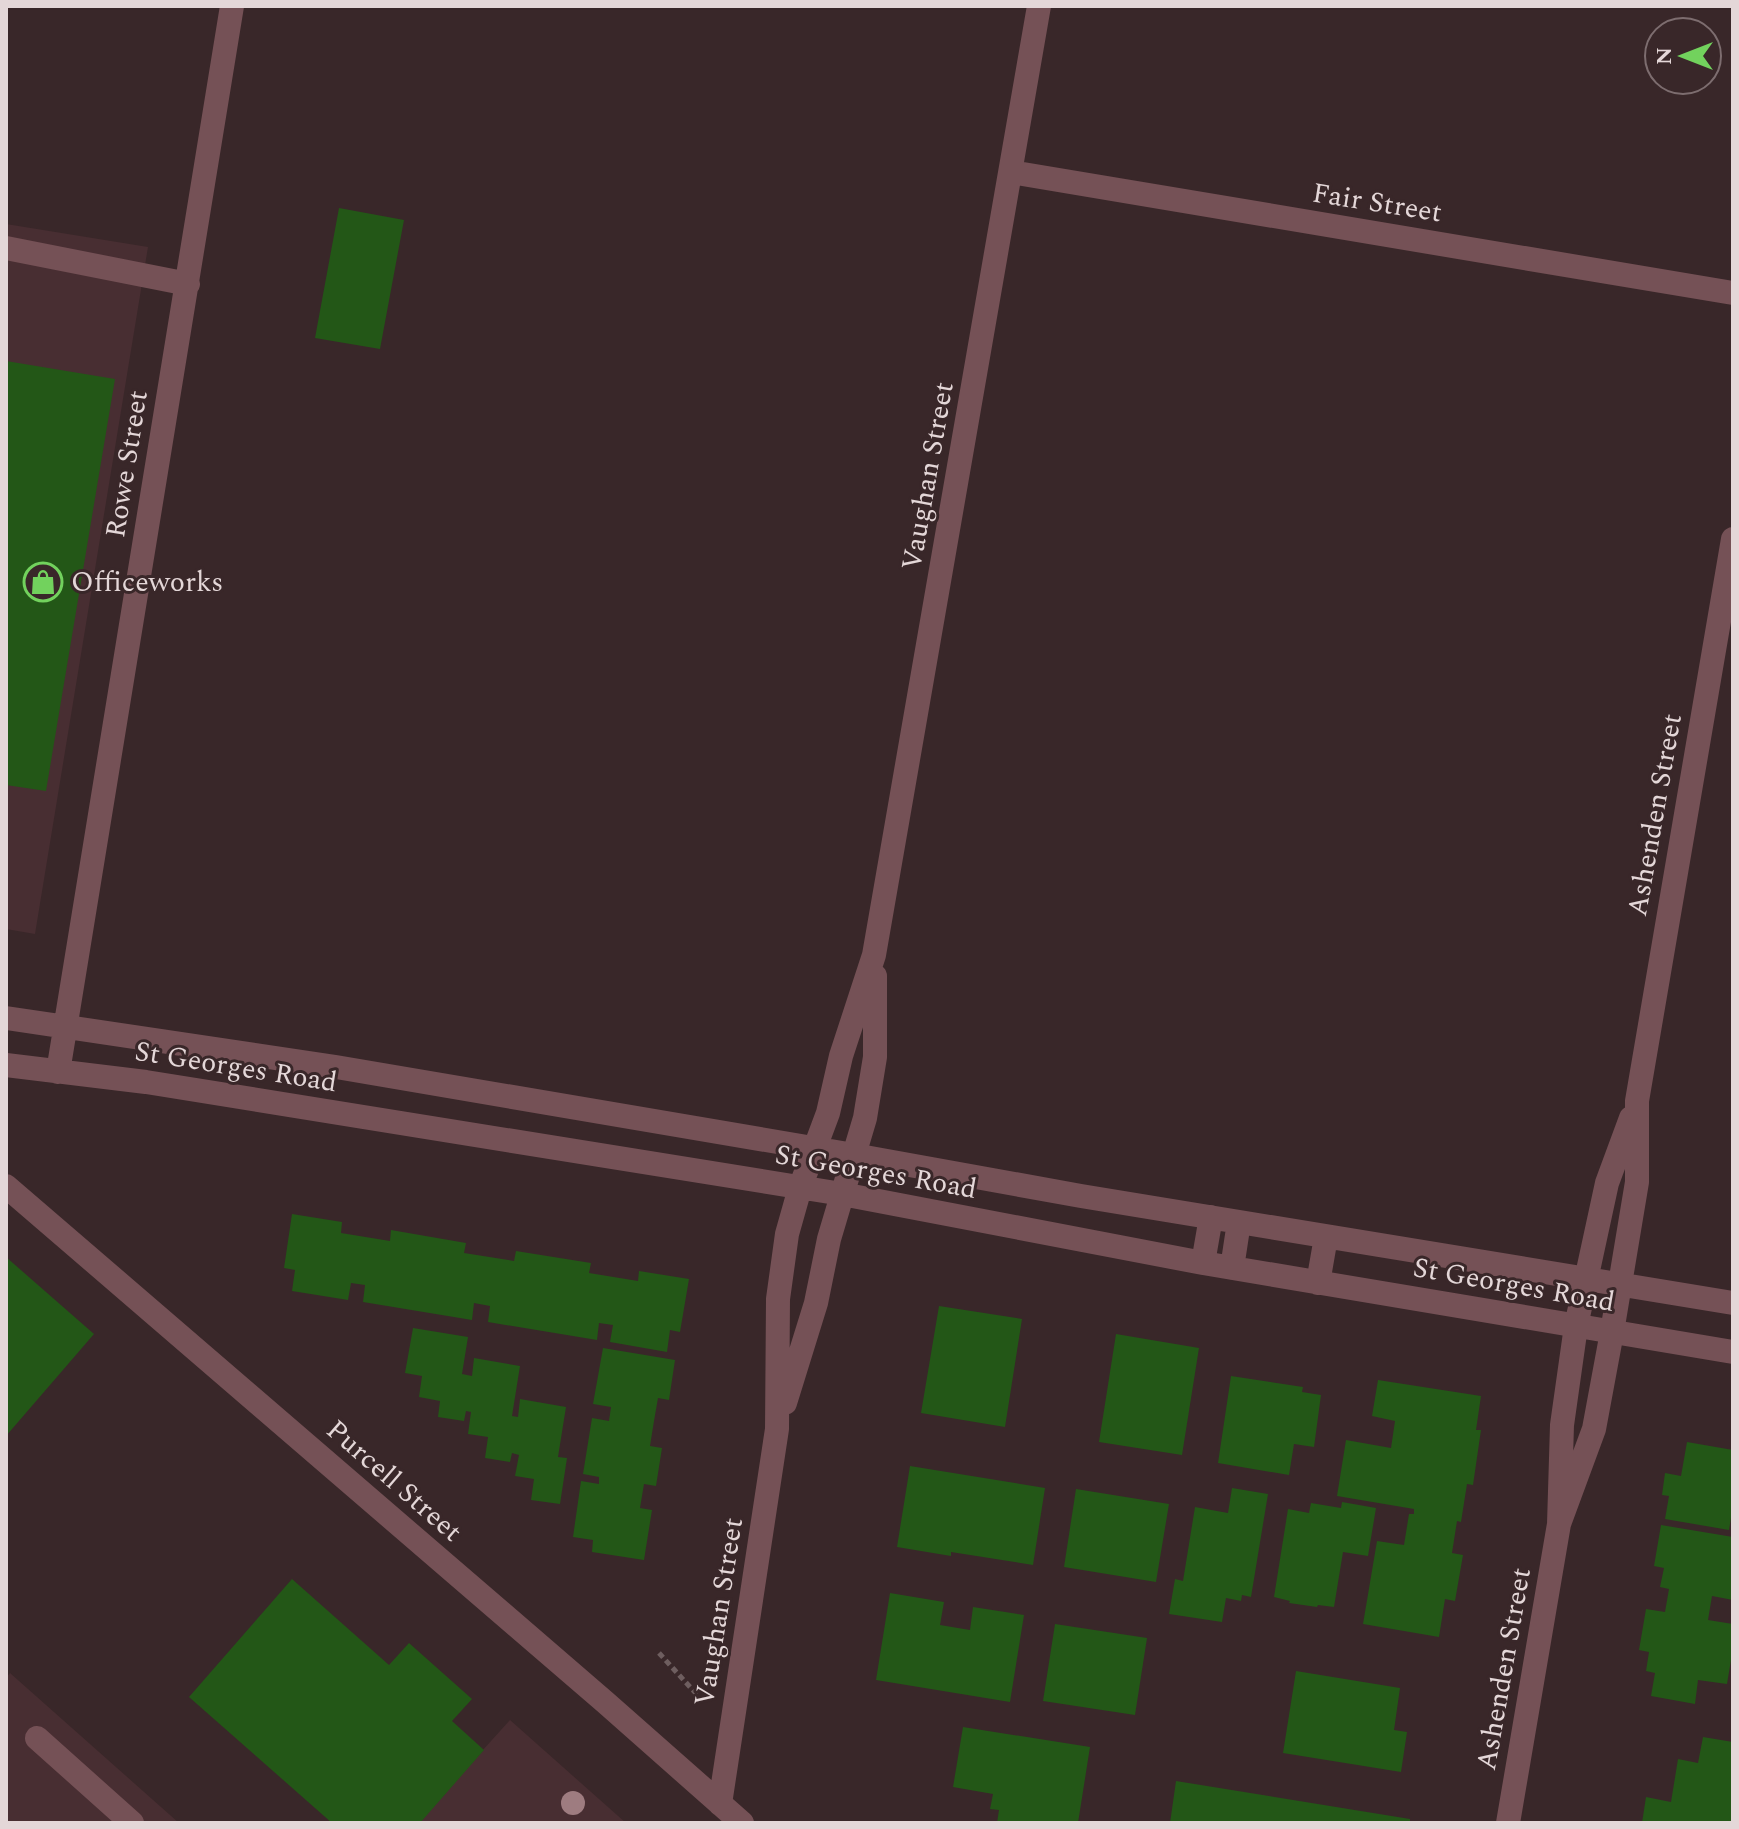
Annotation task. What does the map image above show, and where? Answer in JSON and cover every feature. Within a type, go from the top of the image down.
[{"type":"street","name":"Rowe Street","points":[[58,1072],[232,6]]},
{"type":"street","name":"Vaughan Street","points":[[720,1804],[777,1429],[778,1299],[787,1234],[800,1188],[828,1113],[841,1056],[874,955],[1039,6]]},
{"type":"street","name":"Fair Street","points":[[1011,172],[1733,293]]},
{"type":"street","points":[[6,248],[188,284]]},
{"type":"street","name":"Ashenden Street","points":[[1559,1524],[1594,1429],[1612,1332],[1637,1182],[1637,1101],[1733,539]]},
{"type":"street","name":"Vaughan Street","points":[[777,1429],[816,1303],[829,1239],[865,1118],[875,1057],[874,955]]},
{"type":"street","name":"St Georges Road","points":[[6,1018],[364,1072],[1081,1196],[1733,1303]]},
{"type":"street","name":"St Georges Road","points":[[6,1065],[146,1082],[842,1194],[1203,1263],[1733,1352]]},
{"type":"street","name":"Ashenden Street","points":[[1508,1823],[1559,1524],[1562,1425],[1576,1326],[1607,1183],[1637,1101]]},
{"type":"street","name":"Purcell Street","points":[[6,1186],[742,1823]]},
{"type":"street","points":[[1079,1239],[1081,1196]]},
{"type":"street","points":[[1203,1263],[1211,1217]]},
{"type":"street","points":[[1232,1268],[1239,1222]]},
{"type":"street","points":[[1318,1283],[1326,1237]]},
{"type":"street","points":[[37,1738],[132,1823]]},
{"type":"path","points":[[659,1653],[731,1733]]},
{"type":"shaded area","points":[[6,224],[148,247],[35,934],[6,929]]},
{"type":"shaded area","points":[[10,1673],[179,1823],[6,1823],[6,1678]]},
{"type":"shaded area","points":[[510,1720],[626,1823],[417,1823]]},
{"type":"building","points":[[339,208],[404,220],[380,349],[315,338]]},
{"type":"building","name":"Officeworks","points":[[6,361],[115,379],[46,791],[6,785]]},
{"type":"building","points":[[292,1214],[342,1222],[341,1233],[390,1241],[391,1230],[466,1243],[464,1253],[514,1261],[516,1251],[591,1263],[589,1273],[638,1281],[639,1271],[689,1279],[680,1332],[670,1330],[667,1352],[610,1342],[613,1325],[599,1323],[597,1340],[488,1322],[490,1306],[474,1303],[472,1320],[363,1302],[365,1285],[351,1283],[348,1300],[292,1291],[295,1270],[284,1268]]},
{"type":"building","points":[[6,1257],[94,1334],[6,1436]]},
{"type":"building","points":[[939,1306],[1022,1319],[1005,1427],[921,1413]]},
{"type":"building","points":[[413,1328],[468,1337],[462,1374],[472,1376],[474,1358],[520,1366],[512,1416],[518,1417],[520,1399],[566,1407],[558,1457],[567,1458],[560,1504],[531,1500],[534,1479],[515,1476],[519,1455],[512,1453],[510,1462],[485,1458],[488,1437],[468,1434],[471,1412],[466,1411],[464,1421],[438,1417],[440,1401],[419,1397],[422,1376],[405,1373]]},
{"type":"building","points":[[1116,1334],[1199,1348],[1182,1455],[1099,1442]]},
{"type":"building","points":[[603,1348],[675,1360],[669,1400],[658,1398],[650,1446],[662,1448],[656,1486],[644,1484],[640,1508],[652,1510],[644,1560],[592,1552],[593,1540],[573,1537],[581,1481],[599,1484],[599,1477],[583,1474],[592,1418],[609,1421],[611,1407],[593,1404]]},
{"type":"building","points":[[1231,1376],[1303,1387],[1302,1392],[1321,1395],[1314,1447],[1294,1444],[1289,1475],[1218,1463]]},
{"type":"building","points":[[1378,1380],[1481,1396],[1476,1430],[1481,1430],[1473,1485],[1467,1484],[1452,1553],[1463,1555],[1455,1601],[1445,1599],[1439,1637],[1363,1624],[1377,1541],[1404,1545],[1409,1514],[1414,1514],[1414,1509],[1337,1496],[1346,1440],[1391,1448],[1395,1421],[1372,1416]]},
{"type":"building","points":[[1687,1442],[1733,1450],[1733,1506],[1729,1530],[1665,1519],[1669,1496],[1662,1495],[1665,1473],[1681,1476]]},
{"type":"building","points":[[910,1466],[1045,1488],[1033,1565],[897,1547]]},
{"type":"building","points":[[1232,1488],[1268,1494],[1251,1597],[1242,1595],[1241,1601],[1226,1598],[1222,1622],[1169,1614],[1175,1579],[1183,1581],[1195,1507],[1228,1513]]},
{"type":"building","points":[[1076,1489],[1169,1504],[1156,1582],[1064,1567]]},
{"type":"building","points":[[1342,1502],[1376,1508],[1368,1556],[1343,1552],[1334,1607],[1289,1603],[1274,1597],[1288,1509],[1309,1513],[1311,1503],[1341,1508]]},
{"type":"building","points":[[1661,1525],[1733,1537],[1733,1600],[1712,1596],[1708,1620],[1733,1624],[1727,1684],[1698,1680],[1695,1704],[1651,1696],[1655,1673],[1646,1671],[1649,1652],[1639,1650],[1646,1609],[1665,1612],[1669,1589],[1660,1587],[1664,1568],[1654,1566]]},
{"type":"building","points":[[292,1579],[389,1665],[409,1643],[472,1699],[452,1721],[484,1750],[420,1823],[332,1823],[189,1697]]},
{"type":"building","points":[[890,1593],[944,1602],[940,1625],[970,1630],[973,1607],[1024,1615],[1010,1702],[876,1680]]},
{"type":"building","points":[[1055,1624],[1147,1638],[1135,1715],[1043,1701]]},
{"type":"building","points":[[1296,1671],[1400,1688],[1394,1730],[1407,1732],[1401,1772],[1283,1753]]},
{"type":"building","points":[[963,1727],[1090,1747],[1078,1823],[997,1823],[999,1810],[990,1809],[993,1794],[953,1787]]},
{"type":"building","points":[[1703,1737],[1733,1742],[1733,1823],[1642,1823],[1646,1797],[1671,1802],[1678,1759],[1698,1763]]},
{"type":"building","points":[[1176,1781],[1410,1819],[1410,1823],[1170,1823]]},
{"type":"place","name":"Officeworks","points":[[43,582]]}]
